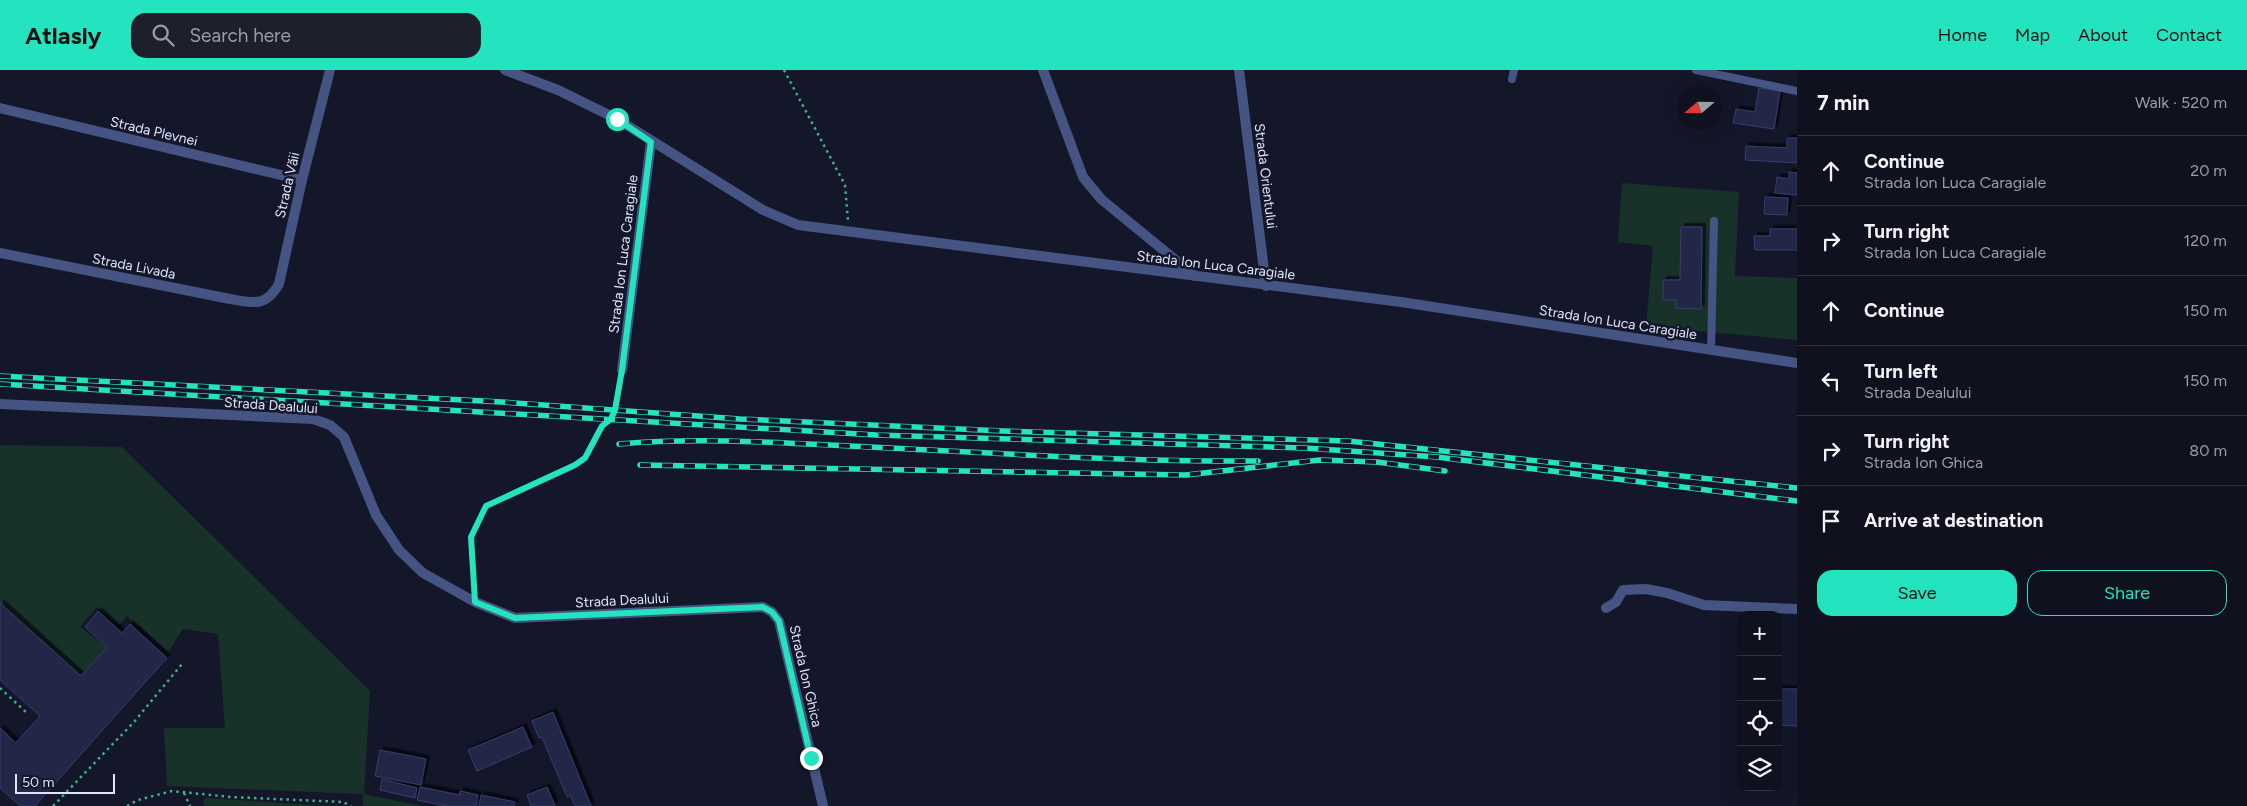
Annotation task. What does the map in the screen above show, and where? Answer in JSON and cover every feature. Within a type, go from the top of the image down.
[{"type":"street","name":"Strada Văii","points":[[264,302],[272,297],[279,284],[302,180],[330,70]]},
{"type":"street","name":"Strada Ion Luca Caragiale","points":[[505,70],[558,90],[617,119],[762,210],[798,226],[1401,302],[1797,363]]},
{"type":"street","points":[[1043,70],[1083,177],[1100,199],[1196,276]]},
{"type":"street","name":"Strada Orientului","points":[[1239,70],[1266,286]]},
{"type":"street","name":"Strada Plevnei","points":[[0,108],[302,180]]},
{"type":"street","name":"Strada Ion Luca Caragiale","points":[[622,370],[651,142]]},
{"type":"street","name":"Strada Livada","points":[[0,253],[230,299],[264,302]]},
{"type":"street","name":"Strada Dealului","points":[[0,404],[313,419],[330,424],[344,437],[376,516],[399,550],[423,573],[475,602],[515,618],[763,607],[772,612]]},
{"type":"street","points":[[1606,608],[1616,602],[1624,590],[1646,589],[1667,593],[1704,605],[1797,609]]},
{"type":"street","name":"Strada Ion Ghica","points":[[772,612],[779,621],[824,806]]},
{"type":"lane","points":[[1512,79],[1514,70]]},
{"type":"lane","points":[[1696,70],[1797,90]]},
{"type":"lane","points":[[1711,350],[1714,221]]},
{"type":"path","points":[[784,70],[845,185],[849,232]]},
{"type":"path","points":[[475,602],[471,537],[486,506],[575,465],[585,458],[602,426],[611,419],[615,410],[622,370]]},
{"type":"path","points":[[53,806],[134,722],[182,664]]},
{"type":"path","points":[[0,688],[28,714]]},
{"type":"path","points":[[127,806],[138,800],[172,791],[231,797],[343,802],[351,806]]},
{"type":"path","points":[[184,792],[190,806]]},
{"type":"green space","points":[[1622,183],[1739,192],[1735,276],[1797,278],[1797,340],[1646,326],[1653,246],[1618,242]]},
{"type":"green space","points":[[0,445],[122,447],[370,691],[364,794],[422,806],[363,806],[363,794],[167,786],[164,728],[225,728],[218,634],[183,629],[168,652],[127,616],[119,625],[97,607],[80,627],[107,647],[81,676],[0,603]]},
{"type":"green space","points":[[205,798],[327,806],[206,806],[203,804]]},
{"type":"building","points":[[1759,88],[1780,91],[1774,129],[1733,123],[1736,109],[1755,112]]},
{"type":"building","points":[[1787,138],[1797,138],[1797,163],[1745,160],[1746,146],[1787,148]]},
{"type":"building","points":[[1789,172],[1797,173],[1797,195],[1775,193],[1777,177],[1789,179]]},
{"type":"building","points":[[1765,197],[1788,198],[1787,215],[1764,214]]},
{"type":"building","points":[[1681,227],[1702,227],[1701,309],[1676,308],[1677,300],[1663,300],[1663,280],[1680,280]]},
{"type":"building","points":[[1770,229],[1797,229],[1797,250],[1755,250],[1754,236],[1770,236]]},
{"type":"building","points":[[0,603],[81,676],[107,647],[85,627],[98,611],[122,633],[130,624],[167,658],[35,806],[20,806],[0,788],[0,728],[16,743],[40,716],[0,680]]},
{"type":"building","points":[[1782,689],[1797,689],[1797,726],[1782,725]]},
{"type":"building","points":[[553,712],[591,806],[575,806],[570,795],[567,797],[542,737],[539,738],[532,721]]},
{"type":"building","points":[[523,727],[532,747],[477,771],[468,750]]},
{"type":"building","points":[[380,750],[426,759],[421,785],[375,776]]},
{"type":"building","points":[[382,779],[417,788],[415,798],[380,790]]},
{"type":"building","points":[[420,787],[460,795],[460,791],[478,795],[476,806],[447,806],[417,800]]},
{"type":"building","points":[[547,787],[555,806],[531,806],[527,795]]},
{"type":"building","points":[[481,795],[515,802],[514,806],[479,806]]},
{"type":"railway","points":[[0,376],[502,402],[740,419],[1003,431],[1348,441],[1797,488]]},
{"type":"railway","points":[[0,384],[876,435],[1305,448],[1437,457],[1797,501]]},
{"type":"railway","points":[[619,444],[681,441],[744,441],[1112,459],[1258,461]]},
{"type":"railway","points":[[640,465],[1186,475],[1320,460],[1377,462],[1445,471]]},
{"type":"route","points":[[617,119],[651,142],[622,370],[615,410],[611,419],[602,426],[585,458],[575,465],[486,506],[471,537],[475,602],[515,618],[763,607],[772,612],[779,621],[811,758]]}]
